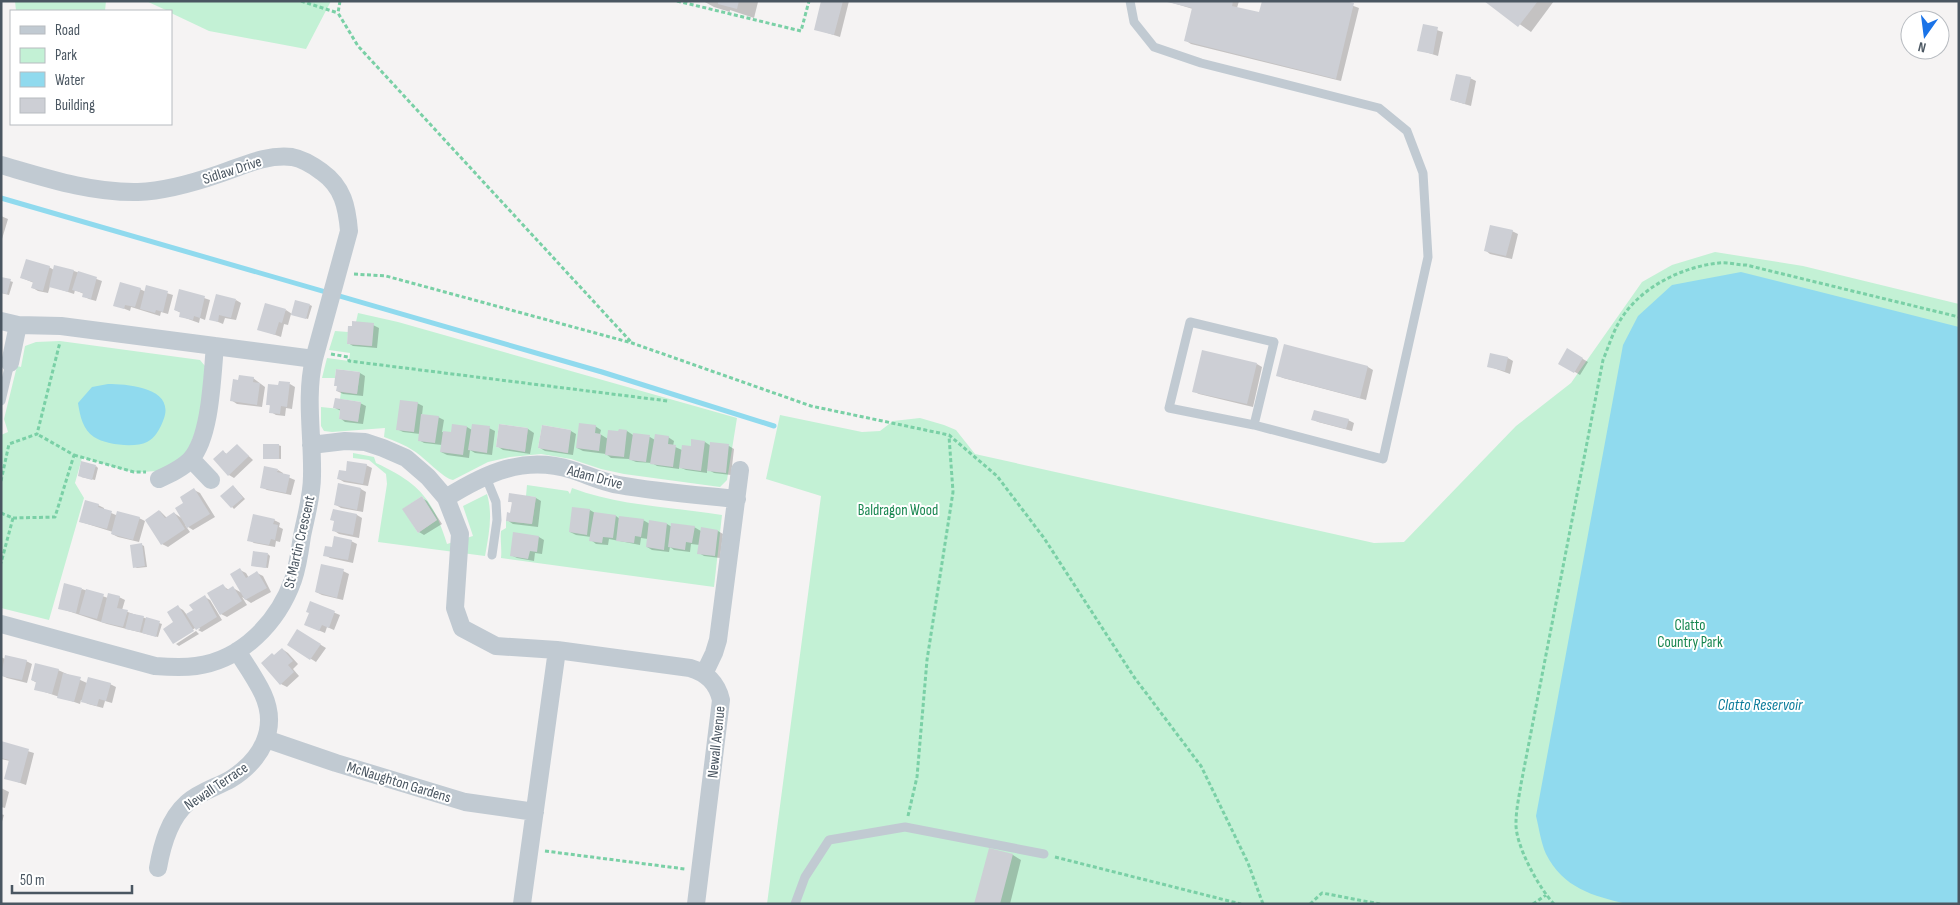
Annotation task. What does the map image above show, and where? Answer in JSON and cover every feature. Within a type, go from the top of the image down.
[{"type":"street","name":"Sidlaw Drive","points":[[1,164],[69,184],[114,192],[168,189],[196,182],[259,160],[275,157],[294,158],[312,165],[330,178],[344,197],[350,231],[344,276],[329,308],[315,356]]},
{"type":"street","points":[[10,363],[10,323],[61,326],[215,346],[315,356]]},
{"type":"street","points":[[159,479],[178,470],[191,459],[202,441],[215,346]]},
{"type":"street","name":"St Martin Crescent","points":[[1,624],[154,666],[198,666],[218,660],[237,651],[255,638],[272,620],[285,599],[294,578],[312,477],[310,376],[315,356]]},
{"type":"street","points":[[311,444],[345,441],[365,442],[383,448],[406,458],[428,477],[446,498],[460,534],[455,608],[462,628],[496,646],[557,650],[690,668],[704,674],[718,640],[740,470]]},
{"type":"street","points":[[191,459],[211,480]]},
{"type":"street","name":"Adam Drive","points":[[446,498],[485,475],[529,465],[553,466],[572,470],[599,481],[619,485],[737,499]]},
{"type":"street","points":[[522,904],[557,650]]},
{"type":"street","name":"Newall Terrace","points":[[158,868],[166,837],[180,811],[197,795],[225,782],[247,767],[258,755],[266,738],[269,722],[266,703],[237,651]]},
{"type":"street","name":"Newall Avenue","points":[[696,904],[722,700],[716,685],[704,674]]},
{"type":"street","name":"McNaughton Gardens","points":[[266,738],[336,763],[465,802],[535,812]]},
{"type":"lane","points":[[1130,1],[1134,22],[1154,46],[1201,63],[1379,108],[1407,131],[1423,172],[1428,257],[1383,458],[1254,425],[1169,408],[1190,322],[1274,342],[1254,425]]},
{"type":"lane","points":[[1,401],[10,363]]},
{"type":"lane","points":[[485,475],[496,502],[497,520],[492,555]]},
{"type":"lane","points":[[795,904],[805,877],[829,840],[905,828],[1044,854]]},
{"type":"path","points":[[301,1],[338,14],[358,46],[632,343]]},
{"type":"path","points":[[338,14],[340,1]]},
{"type":"path","points":[[677,1],[801,31],[809,1]]},
{"type":"path","points":[[1554,904],[1546,896],[1526,861],[1516,825],[1521,784],[1603,360],[1618,323],[1639,298],[1662,280],[1688,270],[1720,263],[1746,266],[1959,317]]},
{"type":"path","points":[[344,276],[386,276],[632,343],[812,406],[949,435],[997,476],[1044,538],[1134,677],[1201,766],[1248,863],[1263,904]]},
{"type":"path","points":[[37,434],[60,341],[61,326]]},
{"type":"path","points":[[315,356],[348,356],[349,361],[668,402]]},
{"type":"path","points":[[1,481],[10,444],[37,434],[74,455],[134,472],[154,470],[159,479]]},
{"type":"path","points":[[905,828],[917,777],[927,660],[953,492],[949,435]]},
{"type":"path","points":[[1,513],[13,518],[55,517],[74,455]]},
{"type":"path","points":[[1,563],[13,518]]},
{"type":"path","points":[[531,849],[700,870]]},
{"type":"path","points":[[1044,854],[1241,904]]},
{"type":"path","points":[[1310,904],[1322,893],[1380,904]]},
{"type":"path","points":[[1533,904],[1546,896]]},
{"type":"green space","points":[[15,1],[106,1],[105,10],[16,10]]},
{"type":"green space","points":[[146,1],[331,1],[306,49],[209,31],[172,13],[172,10],[166,10]]},
{"type":"green space","name":"Clatto Country Park","points":[[1715,252],[1803,266],[1959,304],[1959,904],[767,904],[821,496],[766,479],[780,415],[862,432],[880,431],[893,421],[920,418],[956,430],[975,454],[1374,543],[1404,542],[1516,426],[1571,383],[1642,282],[1672,265]]},
{"type":"green space","points":[[358,313],[398,322],[737,418],[727,480],[720,487],[624,474],[571,459],[541,454],[510,457],[488,462],[453,480],[449,479],[411,449],[384,437],[385,428],[324,431],[321,426],[321,407],[340,409],[339,419],[358,421],[361,402],[340,399],[341,392],[357,394],[360,372],[336,369],[335,378],[322,378],[327,358],[349,361],[350,353],[329,350],[335,331],[348,332],[347,344],[372,346],[356,322]],"holes":[[[499,424],[528,428],[525,451],[496,447]],[[542,425],[571,430],[567,453],[538,448]]]},
{"type":"green space","points":[[60,341],[200,360],[205,366],[200,420],[186,455],[159,472],[129,471],[82,458],[75,483],[84,498],[49,620],[1,608],[1,435],[8,432],[4,419],[17,366],[21,367],[25,346],[36,342]]},
{"type":"green space","points":[[353,453],[374,457],[376,463],[391,470],[414,486],[430,504],[442,528],[447,544],[473,536],[463,506],[487,494],[490,517],[485,556],[378,542],[387,484],[386,474],[369,460],[353,458]],"holes":[[[422,496],[437,520],[418,533],[403,509]]]},
{"type":"green space","points":[[527,485],[568,491],[570,494],[572,488],[609,499],[722,515],[714,587],[501,558],[501,531],[506,528],[506,521],[532,524],[536,497],[526,496]]},
{"type":"water","name":"Clatto Reservoir","points":[[1741,272],[1959,327],[1959,904],[1627,904],[1591,894],[1570,883],[1553,866],[1544,850],[1536,816],[1623,345],[1638,316],[1672,285]]},
{"type":"water","points":[[108,384],[127,385],[149,390],[163,401],[166,410],[163,421],[157,433],[150,440],[135,445],[113,444],[99,440],[87,431],[81,418],[78,403],[92,387]]},
{"type":"building","points":[[718,1],[739,1],[737,9],[718,4]]},
{"type":"building","points":[[821,1],[843,1],[834,35],[814,30]]},
{"type":"building","points":[[1233,1],[1232,6],[1259,12],[1262,1],[1345,1],[1354,3],[1336,79],[1184,41],[1192,8],[1167,2]]},
{"type":"building","points":[[1484,1],[1538,1],[1518,27]]},
{"type":"building","points":[[1423,24],[1438,27],[1433,54],[1417,51]]},
{"type":"building","points":[[1456,74],[1471,77],[1465,104],[1450,100]]},
{"type":"building","points":[[1490,225],[1513,230],[1506,256],[1484,251]]},
{"type":"building","points":[[26,259],[50,266],[43,291],[31,288],[33,282],[20,278]]},
{"type":"building","points":[[54,265],[74,270],[68,292],[49,287]]},
{"type":"building","points":[[78,271],[97,277],[91,299],[82,297],[83,293],[72,290]]},
{"type":"building","points":[[1,277],[11,279],[7,294],[1,293]]},
{"type":"building","points":[[120,282],[141,288],[135,307],[125,305],[124,309],[113,306]]},
{"type":"building","points":[[146,285],[168,291],[163,312],[156,310],[155,313],[140,309]]},
{"type":"building","points":[[179,289],[205,296],[200,318],[194,316],[193,320],[179,317],[180,312],[174,310]]},
{"type":"building","points":[[216,294],[236,299],[231,318],[219,315],[218,322],[209,320]]},
{"type":"building","points":[[295,300],[310,304],[306,319],[291,315]]},
{"type":"building","points":[[265,303],[286,309],[282,323],[279,322],[275,335],[257,330]]},
{"type":"building","points":[[352,321],[374,323],[372,346],[347,344],[348,326],[352,326]]},
{"type":"building","points":[[1284,344],[1368,366],[1360,398],[1276,376]]},
{"type":"building","points":[[1567,348],[1583,358],[1574,373],[1558,364]]},
{"type":"building","points":[[1202,350],[1257,363],[1247,404],[1192,392]]},
{"type":"building","points":[[1490,353],[1508,357],[1505,371],[1487,367]]},
{"type":"building","points":[[336,369],[360,372],[357,394],[336,391],[337,386],[334,386]]},
{"type":"building","points":[[239,375],[254,377],[253,382],[260,383],[257,405],[230,401],[233,379],[238,380]]},
{"type":"building","points":[[279,381],[290,382],[287,407],[281,406],[280,414],[269,413],[270,405],[266,405],[268,384],[278,385]]},
{"type":"building","points":[[335,398],[361,402],[358,422],[339,419],[340,409],[333,408]]},
{"type":"building","points":[[400,400],[418,402],[414,432],[396,430]]},
{"type":"building","points":[[1314,410],[1349,419],[1346,429],[1311,420]]},
{"type":"building","points":[[421,414],[439,416],[435,443],[418,441]]},
{"type":"building","points":[[579,423],[596,425],[595,433],[601,434],[599,451],[576,448]]},
{"type":"building","points":[[452,424],[467,426],[463,455],[440,452],[443,431],[451,432]]},
{"type":"building","points":[[472,424],[490,426],[487,453],[468,450]]},
{"type":"building","points":[[499,424],[528,428],[525,452],[496,447]]},
{"type":"building","points":[[542,425],[571,430],[568,453],[538,448]]},
{"type":"building","points":[[619,429],[627,430],[624,457],[605,455],[608,430],[618,431]]},
{"type":"building","points":[[633,433],[650,435],[646,462],[629,460]]},
{"type":"building","points":[[655,434],[669,436],[668,444],[676,445],[673,467],[650,464]]},
{"type":"building","points":[[691,439],[705,441],[701,471],[679,468],[682,445],[691,446]]},
{"type":"building","points":[[710,442],[729,444],[726,473],[707,471]]},
{"type":"building","points":[[237,444],[249,456],[228,476],[213,459],[223,450],[226,454]]},
{"type":"building","points":[[263,444],[279,444],[279,459],[263,459]]},
{"type":"building","points":[[81,461],[96,465],[92,480],[78,476]]},
{"type":"building","points":[[347,461],[367,464],[363,484],[337,479],[339,470],[346,471]]},
{"type":"building","points":[[264,466],[278,469],[277,472],[290,475],[286,493],[260,488]]},
{"type":"building","points":[[338,483],[361,488],[357,510],[334,505]]},
{"type":"building","points":[[233,485],[243,498],[231,508],[220,496]]},
{"type":"building","points":[[194,488],[210,514],[187,528],[175,508],[183,503],[180,497]]},
{"type":"building","points":[[509,493],[536,497],[532,524],[506,521],[507,512],[510,513],[512,502],[508,502]]},
{"type":"building","points":[[422,496],[437,520],[418,533],[402,509]]},
{"type":"building","points":[[85,500],[99,504],[98,507],[112,511],[107,529],[79,522]]},
{"type":"building","points":[[572,507],[590,509],[587,535],[569,532]]},
{"type":"building","points":[[333,509],[357,514],[353,535],[332,531],[334,521],[330,520]]},
{"type":"building","points":[[159,510],[165,518],[174,512],[185,529],[161,545],[145,520]]},
{"type":"building","points":[[117,511],[140,517],[133,540],[111,534]]},
{"type":"building","points":[[594,512],[616,515],[613,538],[603,537],[602,543],[589,541]]},
{"type":"building","points":[[253,514],[275,519],[273,524],[278,525],[275,540],[271,539],[269,545],[247,541]]},
{"type":"building","points":[[619,516],[644,519],[641,537],[635,536],[634,543],[616,541]]},
{"type":"building","points":[[649,520],[667,523],[664,550],[646,547]]},
{"type":"building","points":[[671,523],[695,526],[692,543],[686,542],[685,550],[668,547]]},
{"type":"building","points":[[701,527],[718,530],[715,556],[697,554]]},
{"type":"building","points":[[513,532],[539,536],[537,552],[530,551],[528,559],[510,556]]},
{"type":"building","points":[[334,536],[352,540],[348,560],[323,556],[325,546],[332,547]]},
{"type":"building","points":[[142,543],[145,566],[133,568],[130,545]]},
{"type":"building","points":[[253,551],[268,553],[266,568],[251,566]]},
{"type":"building","points":[[321,564],[344,569],[337,598],[315,592]]},
{"type":"building","points":[[240,568],[246,578],[257,571],[267,588],[245,600],[230,574]]},
{"type":"building","points":[[64,583],[82,588],[76,613],[58,609]]},
{"type":"building","points":[[223,584],[227,590],[233,586],[242,601],[220,615],[207,593]]},
{"type":"building","points":[[86,589],[104,594],[97,619],[79,614]]},
{"type":"building","points":[[108,593],[120,596],[117,608],[128,610],[123,627],[101,622]]},
{"type":"building","points":[[205,595],[217,617],[196,630],[186,614],[193,610],[189,605]]},
{"type":"building","points":[[310,601],[335,611],[329,628],[322,625],[319,631],[304,625],[309,613],[306,612]]},
{"type":"building","points":[[178,605],[194,631],[173,644],[163,629],[173,622],[167,612]]},
{"type":"building","points":[[129,613],[144,616],[140,632],[125,629]]},
{"type":"building","points":[[146,617],[160,621],[156,637],[142,633]]},
{"type":"building","points":[[297,629],[321,644],[310,660],[287,645]]},
{"type":"building","points":[[282,648],[293,661],[288,665],[294,672],[280,685],[261,663],[272,653],[274,655]]},
{"type":"building","points":[[5,655],[27,660],[22,680],[1,676]]},
{"type":"building","points":[[35,663],[59,669],[52,694],[34,690],[36,682],[31,680]]},
{"type":"building","points":[[63,673],[81,677],[74,702],[57,698]]},
{"type":"building","points":[[88,677],[111,683],[106,701],[99,699],[97,706],[81,702]]},
{"type":"building","points":[[1,741],[29,749],[20,783],[4,779],[9,760],[1,758]]},
{"type":"building","points":[[989,848],[1013,854],[1000,904],[974,904]]},
{"type":"waterway","points":[[1,198],[602,372],[774,426]]},
{"type":"park label","name":"Baldragon Wood","points":[[898,510]]}]
